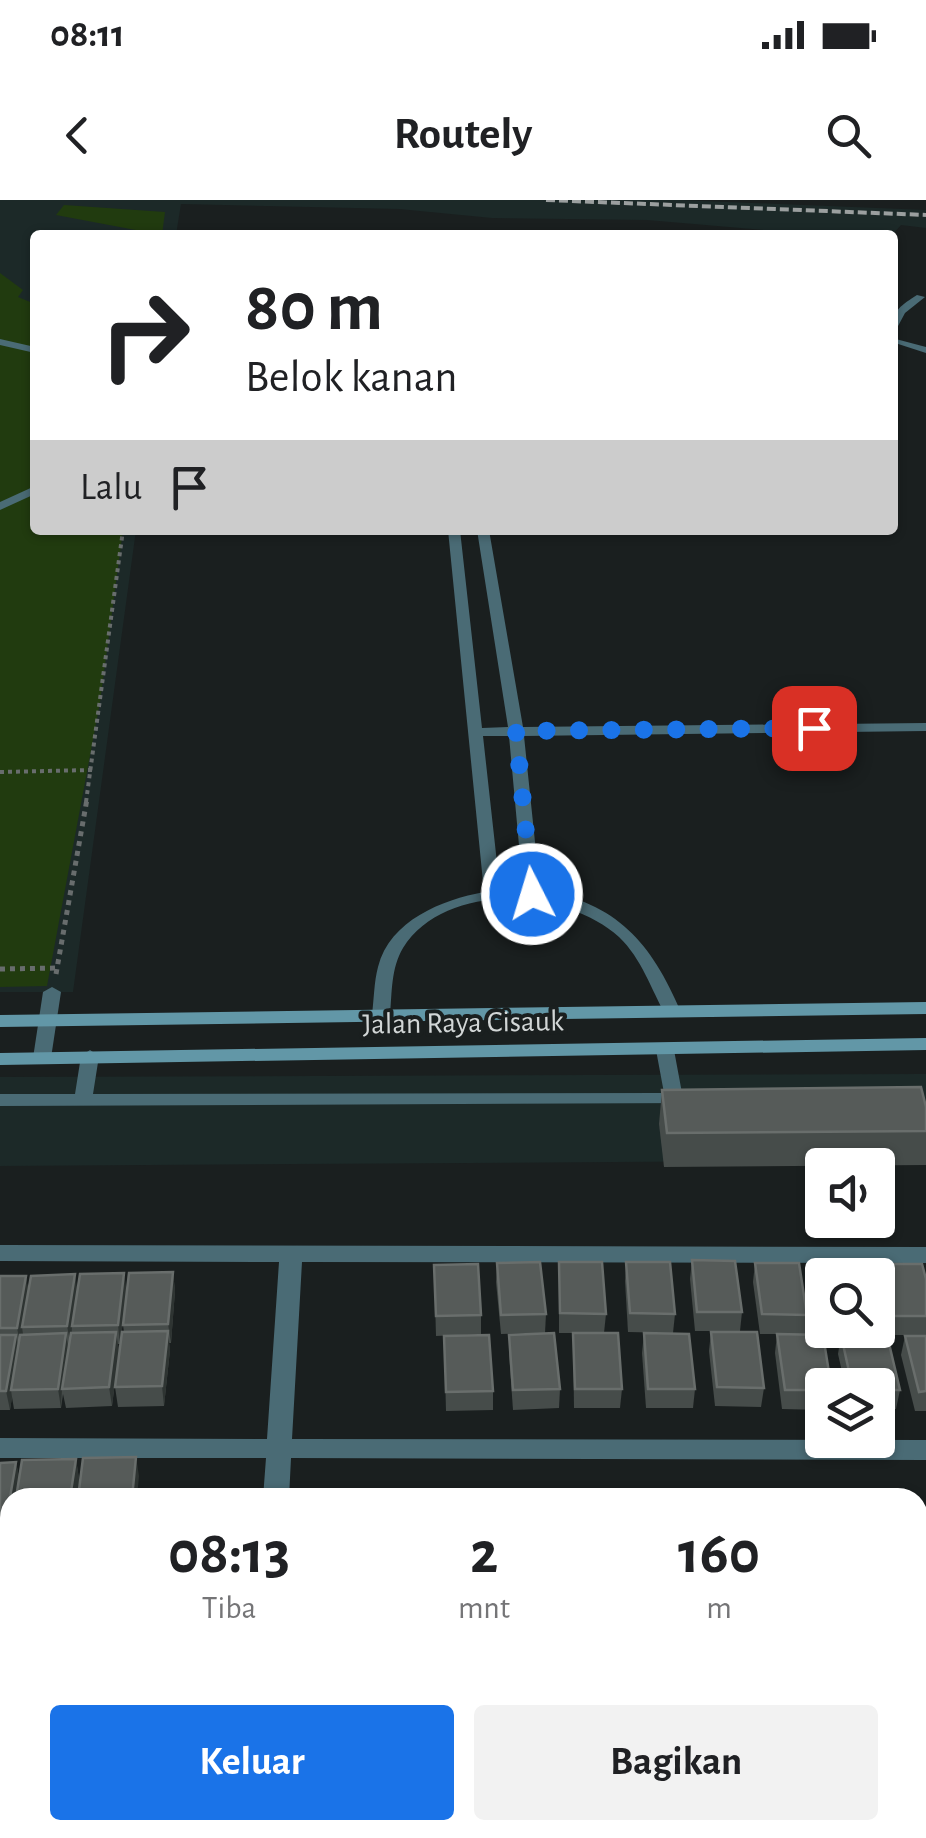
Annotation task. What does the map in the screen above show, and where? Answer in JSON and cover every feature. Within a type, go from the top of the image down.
[{"type":"main road","name":"Jalan Raya Cisauk","points":[[0,1020],[926,1008]]},
{"type":"main road","name":"Jalan Raya Cisauk","points":[[0,1059],[926,1044]]},
{"type":"street","points":[[0,1254],[926,1255]]},
{"type":"street","points":[[277,1488],[291,1255]]},
{"type":"street","points":[[0,1448],[926,1450]]},
{"type":"lane","points":[[898,300],[923,296]]},
{"type":"lane","points":[[898,317],[923,296]]},
{"type":"lane","points":[[0,342],[30,349]]},
{"type":"lane","points":[[898,343],[926,350]]},
{"type":"lane","points":[[0,506],[30,492]]},
{"type":"lane","points":[[455,535],[492,896]]},
{"type":"lane","points":[[485,535],[516,731],[532,894]]},
{"type":"lane","points":[[477,732],[926,727]]},
{"type":"lane","points":[[381,1014],[388,959],[411,929],[444,908],[492,896],[532,894],[571,902],[612,923],[638,945],[659,979],[672,1012]]},
{"type":"lane","points":[[42,1058],[52,992]]},
{"type":"lane","points":[[665,1050],[674,1099]]},
{"type":"lane","points":[[83,1100],[90,1056]]},
{"type":"lane","points":[[0,1100],[713,1099]]},
{"type":"path","points":[[52,992],[92,770],[122,535]]},
{"type":"path","points":[[0,772],[92,770]]},
{"type":"path","points":[[0,969],[58,968]]},
{"type":"shaded area","points":[[0,200],[680,200],[926,210],[926,228],[901,225],[896,230],[763,230],[647,220],[492,218],[399,209],[181,204],[177,230],[30,230],[30,535],[135,535],[73,992],[0,992]]},
{"type":"shaded area","points":[[926,1074],[926,1160],[895,1160],[895,1148],[805,1148],[805,1161],[0,1166],[0,1077]]},
{"type":"green space","points":[[64,205],[165,212],[163,230],[136,230],[56,215]]},
{"type":"green space","points":[[0,273],[23,290],[18,297],[30,302],[30,535],[122,535],[100,702],[47,986],[0,987]]},
{"type":"building","points":[[921,1087],[926,1131],[667,1133],[662,1090]]},
{"type":"building","points":[[692,1260],[735,1261],[742,1312],[697,1312]]},
{"type":"building","points":[[540,1262],[546,1314],[501,1315],[497,1263]]},
{"type":"building","points":[[559,1262],[602,1262],[606,1314],[560,1313]]},
{"type":"building","points":[[626,1262],[670,1262],[675,1314],[630,1313]]},
{"type":"building","points":[[755,1263],[799,1263],[805,1315],[762,1314]]},
{"type":"building","points":[[478,1264],[481,1315],[436,1316],[434,1265]]},
{"type":"building","points":[[895,1264],[922,1264],[926,1316],[895,1316]]},
{"type":"building","points":[[173,1272],[168,1324],[123,1325],[129,1273]]},
{"type":"building","points":[[124,1273],[118,1325],[72,1326],[80,1274]]},
{"type":"building","points":[[75,1274],[67,1326],[22,1327],[31,1276]]},
{"type":"building","points":[[0,1276],[26,1276],[17,1328],[0,1328]]},
{"type":"building","points":[[168,1331],[162,1386],[115,1387],[122,1332]]},
{"type":"building","points":[[116,1332],[109,1387],[62,1389],[71,1333]]},
{"type":"building","points":[[711,1332],[757,1332],[764,1388],[717,1387]]},
{"type":"building","points":[[66,1333],[58,1389],[11,1390],[20,1335]]},
{"type":"building","points":[[554,1333],[560,1389],[513,1390],[509,1335]]},
{"type":"building","points":[[573,1333],[618,1333],[622,1389],[575,1389]]},
{"type":"building","points":[[644,1333],[689,1334],[695,1389],[648,1389]]},
{"type":"building","points":[[777,1334],[805,1335],[805,1348],[825,1348],[828,1368],[805,1368],[805,1390],[785,1390]]},
{"type":"building","points":[[0,1335],[16,1335],[6,1391],[0,1391]]},
{"type":"building","points":[[489,1335],[493,1391],[446,1392],[444,1336]]},
{"type":"building","points":[[905,1336],[926,1336],[926,1391],[919,1392]]},
{"type":"building","points":[[844,1348],[890,1348],[895,1368],[848,1368]]},
{"type":"building","points":[[136,1457],[133,1488],[79,1488],[83,1458]]},
{"type":"building","points":[[76,1459],[72,1488],[18,1488],[22,1460]]},
{"type":"building","points":[[16,1462],[12,1488],[0,1488],[0,1463]]},
{"type":"railway","points":[[546,200],[926,215]]},
{"type":"route","points":[[532,894],[516,731],[814,728]]}]
